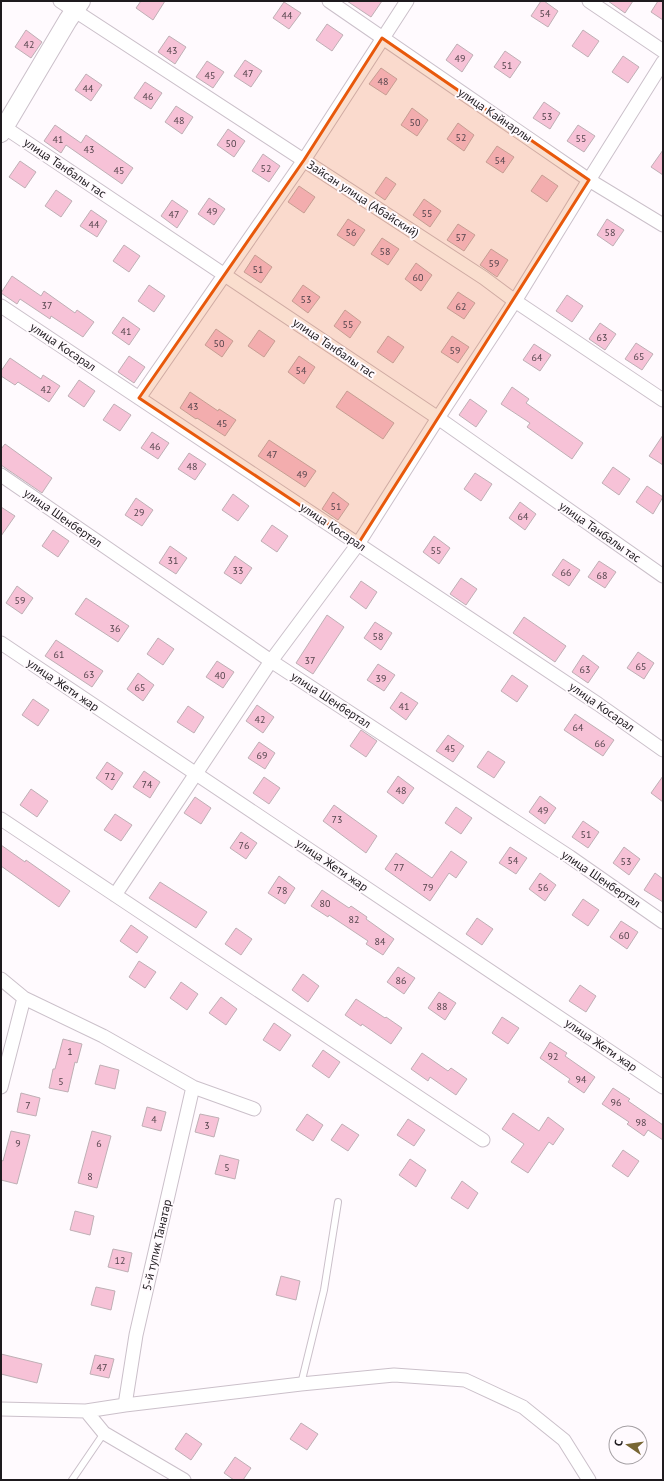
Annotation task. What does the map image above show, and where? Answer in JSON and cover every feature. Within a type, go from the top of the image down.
[{"type":"street","name":"улица Кайнарлы","points":[[329,1],[589,180],[663,225]]},
{"type":"street","points":[[139,398],[304,160],[407,1]]},
{"type":"street","points":[[589,1],[663,51]]},
{"type":"street","points":[[2,128],[72,4]]},
{"type":"street","name":"Зайсан улица (Абайский)","points":[[72,4],[304,160],[484,278],[515,301],[663,400]]},
{"type":"street","points":[[115,895],[271,661],[358,544],[515,301],[663,62]]},
{"type":"street","name":"улица Танбалы тас","points":[[2,128],[438,418],[663,576]]},
{"type":"street","name":"улица Косарал","points":[[1,306],[598,704],[663,750]]},
{"type":"street","name":"улица Шенбертал","points":[[1,475],[271,661],[570,857],[663,922]]},
{"type":"street","name":"улица Жети жар","points":[[1,643],[663,1087]]},
{"type":"street","points":[[1,819],[483,1140]]},
{"type":"street","points":[[1,979],[24,998],[104,1036],[193,1087],[254,1109]]},
{"type":"street","points":[[1,1087],[24,998]]},
{"type":"street","name":"5-й тупик Танатар","points":[[124,1405],[136,1335],[193,1087]]},
{"type":"street","points":[[1,1409],[86,1410],[302,1384],[394,1375],[465,1380],[523,1407],[564,1440],[590,1480]]},
{"type":"street","points":[[86,1410],[104,1433],[184,1480]]},
{"type":"lane","points":[[302,1384],[324,1290],[338,1202]]},
{"type":"lane","points":[[72,1480],[104,1433]]},
{"type":"highlighted area","points":[[382,38],[589,180],[358,544],[139,398],[304,160]]},
{"type":"building","points":[[141,1],[165,1],[153,20],[136,8]]},
{"type":"building","points":[[347,1],[382,1],[371,17]]},
{"type":"building","points":[[541,1],[544,1],[558,11],[548,27],[531,16]]},
{"type":"building","points":[[608,1],[633,1],[625,13]]},
{"type":"building","points":[[658,1],[663,1],[663,20],[651,12]]},
{"type":"building","points":[[284,2],[301,13],[289,29],[273,18]]},
{"type":"building","points":[[327,24],[343,35],[332,51],[316,40]]},
{"type":"building","points":[[26,30],[42,42],[31,58],[15,47]]},
{"type":"building","points":[[583,30],[599,41],[588,57],[572,46]]},
{"type":"building","points":[[169,36],[186,47],[175,64],[158,52]]},
{"type":"building","points":[[457,44],[473,55],[462,72],[446,60]]},
{"type":"building","points":[[505,51],[521,62],[510,78],[494,67]]},
{"type":"building","points":[[623,56],[639,67],[628,83],[612,72]]},
{"type":"building","points":[[245,60],[262,71],[251,87],[234,76]]},
{"type":"building","points":[[207,61],[224,72],[213,88],[196,77]]},
{"type":"building","points":[[381,68],[397,79],[386,95],[369,84]]},
{"type":"building","points":[[86,74],[102,85],[91,101],[75,90]]},
{"type":"building","points":[[145,82],[162,93],[151,109],[134,98]]},
{"type":"building","points":[[544,102],[560,113],[550,129],[533,118]]},
{"type":"building","points":[[176,106],[193,117],[182,134],[165,122]]},
{"type":"building","points":[[412,108],[428,120],[417,136],[401,125]]},
{"type":"building","points":[[458,123],[474,135],[464,151],[447,139]]},
{"type":"building","points":[[55,125],[81,143],[86,135],[133,168],[122,184],[66,145],[61,153],[44,141]]},
{"type":"building","points":[[578,125],[595,136],[584,152],[567,141]]},
{"type":"building","points":[[228,129],[245,141],[234,157],[217,145]]},
{"type":"building","points":[[497,146],[514,157],[503,173],[486,162]]},
{"type":"building","points":[[663,150],[663,175],[651,167]]},
{"type":"building","points":[[263,154],[280,166],[269,182],[252,171]]},
{"type":"building","points":[[20,161],[36,172],[25,188],[9,177]]},
{"type":"building","points":[[542,175],[558,186],[547,202],[531,191]]},
{"type":"building","points":[[386,177],[396,184],[385,200],[375,193]]},
{"type":"building","points":[[299,186],[315,197],[304,213],[288,202]]},
{"type":"building","points":[[56,190],[72,201],[61,217],[45,206]]},
{"type":"building","points":[[209,198],[225,209],[214,225],[198,214]]},
{"type":"building","points":[[424,199],[441,211],[430,227],[413,215]]},
{"type":"building","points":[[172,200],[188,211],[177,228],[161,216]]},
{"type":"building","points":[[91,210],[107,221],[97,237],[80,226]]},
{"type":"building","points":[[348,219],[365,230],[354,246],[337,235]]},
{"type":"building","points":[[607,219],[624,230],[613,246],[597,235]]},
{"type":"building","points":[[458,224],[475,235],[464,251],[447,240]]},
{"type":"building","points":[[382,238],[399,249],[388,265],[371,254]]},
{"type":"building","points":[[124,245],[140,256],[129,272],[113,261]]},
{"type":"building","points":[[491,249],[508,260],[497,277],[480,265]]},
{"type":"building","points":[[255,255],[272,267],[261,283],[244,272]]},
{"type":"building","points":[[416,263],[432,275],[421,291],[405,279]]},
{"type":"building","points":[[12,276],[41,296],[44,291],[75,313],[77,310],[94,322],[83,337],[51,316],[50,319],[20,299],[17,304],[1,293]]},
{"type":"building","points":[[149,285],[165,296],[154,312],[138,301]]},
{"type":"building","points":[[303,285],[320,297],[308,313],[292,301]]},
{"type":"building","points":[[458,292],[475,303],[464,319],[447,308]]},
{"type":"building","points":[[567,295],[583,306],[572,322],[556,311]]},
{"type":"building","points":[[345,310],[361,322],[350,338],[334,326]]},
{"type":"building","points":[[123,317],[140,329],[129,345],[112,333]]},
{"type":"building","points":[[600,323],[616,334],[605,350],[589,339]]},
{"type":"building","points":[[216,329],[233,341],[222,357],[205,345]]},
{"type":"building","points":[[259,330],[275,341],[264,357],[248,346]]},
{"type":"building","points":[[388,336],[404,347],[393,363],[377,352]]},
{"type":"building","points":[[452,336],[469,347],[458,363],[441,352]]},
{"type":"building","points":[[636,343],[653,354],[642,370],[625,359]]},
{"type":"building","points":[[534,344],[551,355],[540,371],[523,360]]},
{"type":"building","points":[[129,356],[145,367],[134,383],[118,372]]},
{"type":"building","points":[[299,356],[315,367],[304,384],[288,372]]},
{"type":"building","points":[[10,358],[41,379],[43,375],[60,386],[49,402],[18,382],[15,385],[1,376],[1,371]]},
{"type":"building","points":[[79,380],[95,391],[84,407],[68,396]]},
{"type":"building","points":[[512,387],[529,399],[526,403],[583,443],[572,459],[527,427],[530,423],[501,404]]},
{"type":"building","points":[[347,391],[394,423],[383,439],[336,407]]},
{"type":"building","points":[[190,392],[218,411],[219,409],[236,420],[225,436],[180,408]]},
{"type":"building","points":[[470,399],[487,411],[476,427],[459,415]]},
{"type":"building","points":[[114,404],[131,415],[120,431],[103,420]]},
{"type":"building","points":[[152,432],[169,443],[158,459],[141,448]]},
{"type":"building","points":[[663,435],[663,465],[649,456]]},
{"type":"building","points":[[269,440],[316,471],[305,487],[258,456]]},
{"type":"building","points":[[5,444],[52,478],[42,493],[1,465],[1,449]]},
{"type":"building","points":[[189,453],[206,464],[195,480],[178,469]]},
{"type":"building","points":[[613,467],[630,479],[619,495],[602,483]]},
{"type":"building","points":[[475,473],[492,484],[481,501],[464,489]]},
{"type":"building","points":[[647,486],[663,497],[653,514],[636,502]]},
{"type":"building","points":[[333,492],[349,504],[338,520],[322,509]]},
{"type":"building","points":[[233,494],[249,506],[238,521],[222,510]]},
{"type":"building","points":[[136,498],[153,510],[142,526],[125,515]]},
{"type":"building","points":[[520,502],[536,514],[525,530],[509,518]]},
{"type":"building","points":[[1,507],[15,516],[1,536]]},
{"type":"building","points":[[272,525],[288,536],[277,552],[261,541]]},
{"type":"building","points":[[53,530],[69,541],[58,557],[42,546]]},
{"type":"building","points":[[434,536],[450,548],[439,564],[423,552]]},
{"type":"building","points":[[170,546],[187,558],[176,574],[159,563]]},
{"type":"building","points":[[235,556],[252,568],[241,584],[224,573]]},
{"type":"building","points":[[563,559],[580,570],[569,586],[552,575]]},
{"type":"building","points":[[599,561],[616,572],[605,588],[588,577]]},
{"type":"building","points":[[461,578],[477,589],[466,605],[450,594]]},
{"type":"building","points":[[361,581],[377,592],[366,609],[350,597]]},
{"type":"building","points":[[17,586],[33,598],[22,614],[6,603]]},
{"type":"building","points":[[86,598],[129,626],[118,642],[75,614]]},
{"type":"building","points":[[327,615],[344,627],[313,674],[296,663]]},
{"type":"building","points":[[524,617],[566,646],[555,662],[513,633]]},
{"type":"building","points":[[375,622],[392,633],[381,650],[364,638]]},
{"type":"building","points":[[158,638],[174,649],[163,665],[147,654]]},
{"type":"building","points":[[56,640],[103,671],[92,687],[45,656]]},
{"type":"building","points":[[638,652],[654,663],[644,679],[627,668]]},
{"type":"building","points":[[583,655],[599,667],[588,683],[572,672]]},
{"type":"building","points":[[217,661],[234,672],[223,688],[206,677]]},
{"type":"building","points":[[378,664],[395,675],[384,691],[367,680]]},
{"type":"building","points":[[138,673],[154,685],[143,701],[127,689]]},
{"type":"building","points":[[512,675],[528,686],[517,702],[501,691]]},
{"type":"building","points":[[401,692],[418,703],[406,720],[390,708]]},
{"type":"building","points":[[33,699],[49,710],[38,726],[22,715]]},
{"type":"building","points":[[257,705],[274,717],[263,733],[246,721]]},
{"type":"building","points":[[188,706],[204,717],[194,733],[177,722]]},
{"type":"building","points":[[575,714],[614,740],[603,756],[564,730]]},
{"type":"building","points":[[361,730],[377,741],[366,757],[350,746]]},
{"type":"building","points":[[448,735],[464,746],[453,762],[436,751]]},
{"type":"building","points":[[259,742],[275,753],[265,769],[248,758]]},
{"type":"building","points":[[488,751],[505,762],[494,778],[477,767]]},
{"type":"building","points":[[107,762],[123,773],[112,790],[96,778]]},
{"type":"building","points":[[144,771],[160,782],[150,798],[133,787]]},
{"type":"building","points":[[398,776],[414,788],[403,804],[387,792]]},
{"type":"building","points":[[663,776],[663,802],[651,793]]},
{"type":"building","points":[[264,777],[280,788],[269,804],[253,793]]},
{"type":"building","points":[[31,789],[48,801],[37,817],[20,805]]},
{"type":"building","points":[[540,796],[556,808],[545,824],[529,812]]},
{"type":"building","points":[[195,797],[211,808],[201,824],[184,813]]},
{"type":"building","points":[[334,805],[377,836],[366,853],[323,821]]},
{"type":"building","points":[[456,807],[472,818],[461,834],[445,823]]},
{"type":"building","points":[[115,814],[132,825],[121,841],[104,830]]},
{"type":"building","points":[[583,821],[599,832],[588,848],[572,837]]},
{"type":"building","points":[[241,832],[257,843],[246,859],[230,848]]},
{"type":"building","points":[[1,845],[25,862],[26,860],[70,891],[59,907],[1,866]]},
{"type":"building","points":[[510,847],[527,858],[516,874],[499,863]]},
{"type":"building","points":[[624,847],[640,859],[629,875],[613,863]]},
{"type":"building","points":[[451,851],[467,862],[456,878],[449,873],[430,901],[385,869],[396,853],[432,878]]},
{"type":"building","points":[[540,873],[556,885],[545,901],[529,889]]},
{"type":"building","points":[[655,873],[663,879],[663,902],[644,890]]},
{"type":"building","points":[[279,876],[295,888],[285,904],[268,893]]},
{"type":"building","points":[[160,882],[207,912],[196,928],[149,898]]},
{"type":"building","points":[[322,890],[349,908],[351,906],[394,939],[383,955],[366,944],[368,941],[329,915],[328,917],[311,906]]},
{"type":"building","points":[[583,899],[599,910],[588,926],[572,915]]},
{"type":"building","points":[[477,918],[493,929],[482,945],[466,934]]},
{"type":"building","points":[[621,921],[638,932],[627,949],[610,937]]},
{"type":"building","points":[[131,925],[148,937],[137,953],[120,941]]},
{"type":"building","points":[[236,928],[252,939],[241,955],[225,944]]},
{"type":"building","points":[[139,961],[156,972],[145,988],[129,977]]},
{"type":"building","points":[[398,967],[415,978],[404,994],[387,982]]},
{"type":"building","points":[[303,974],[319,986],[308,1002],[292,990]]},
{"type":"building","points":[[181,982],[198,994],[187,1010],[170,998]]},
{"type":"building","points":[[580,985],[596,996],[586,1012],[569,1001]]},
{"type":"building","points":[[439,992],[456,1003],[445,1020],[428,1008]]},
{"type":"building","points":[[221,997],[237,1009],[226,1025],[209,1013]]},
{"type":"building","points":[[356,999],[402,1028],[391,1044],[362,1024],[361,1026],[345,1015]]},
{"type":"building","points":[[502,1017],[519,1028],[508,1044],[492,1033]]},
{"type":"building","points":[[274,1023],[291,1035],[280,1051],[263,1040]]},
{"type":"building","points":[[63,1039],[82,1044],[77,1063],[75,1062],[68,1092],[49,1088],[53,1069],[55,1069]]},
{"type":"building","points":[[550,1042],[567,1053],[565,1056],[595,1077],[584,1093],[568,1082],[570,1079],[540,1058]]},
{"type":"building","points":[[323,1050],[340,1062],[329,1078],[312,1066]]},
{"type":"building","points":[[422,1053],[448,1071],[451,1068],[467,1079],[456,1095],[430,1077],[428,1081],[411,1069]]},
{"type":"building","points":[[100,1065],[119,1070],[115,1089],[95,1084]]},
{"type":"building","points":[[613,1088],[630,1099],[628,1101],[663,1125],[663,1140],[648,1130],[644,1136],[627,1124],[629,1122],[602,1104]]},
{"type":"building","points":[[21,1093],[40,1098],[36,1116],[17,1112]]},
{"type":"building","points":[[147,1107],[166,1112],[161,1131],[142,1126]]},
{"type":"building","points":[[513,1113],[539,1131],[548,1117],[564,1129],[553,1145],[549,1142],[528,1173],[511,1162],[524,1144],[502,1129]]},
{"type":"building","points":[[200,1114],[219,1118],[214,1137],[195,1132]]},
{"type":"building","points":[[307,1114],[323,1125],[313,1141],[296,1130]]},
{"type":"building","points":[[408,1119],[425,1130],[414,1146],[397,1135]]},
{"type":"building","points":[[342,1124],[359,1135],[348,1151],[331,1140]]},
{"type":"building","points":[[11,1131],[30,1135],[17,1184],[1,1180],[1,1160],[3,1161]]},
{"type":"building","points":[[92,1131],[111,1136],[97,1188],[78,1183]]},
{"type":"building","points":[[623,1150],[639,1161],[628,1177],[612,1166]]},
{"type":"building","points":[[220,1155],[239,1160],[235,1179],[215,1174]]},
{"type":"building","points":[[410,1159],[426,1170],[416,1187],[399,1175]]},
{"type":"building","points":[[462,1181],[478,1193],[468,1209],[451,1198]]},
{"type":"building","points":[[75,1211],[94,1216],[90,1235],[70,1230]]},
{"type":"building","points":[[113,1249],[132,1253],[128,1272],[108,1267]]},
{"type":"building","points":[[281,1276],[300,1281],[296,1300],[276,1295]]},
{"type":"building","points":[[96,1287],[115,1291],[111,1310],[91,1305]]},
{"type":"building","points":[[1,1354],[42,1364],[37,1383],[1,1374]]},
{"type":"building","points":[[95,1355],[114,1359],[109,1378],[90,1374]]},
{"type":"building","points":[[301,1423],[318,1434],[307,1450],[290,1439]]},
{"type":"building","points":[[186,1433],[202,1444],[191,1460],[175,1449]]},
{"type":"building","points":[[235,1457],[251,1468],[243,1480],[234,1480],[224,1473]]}]
